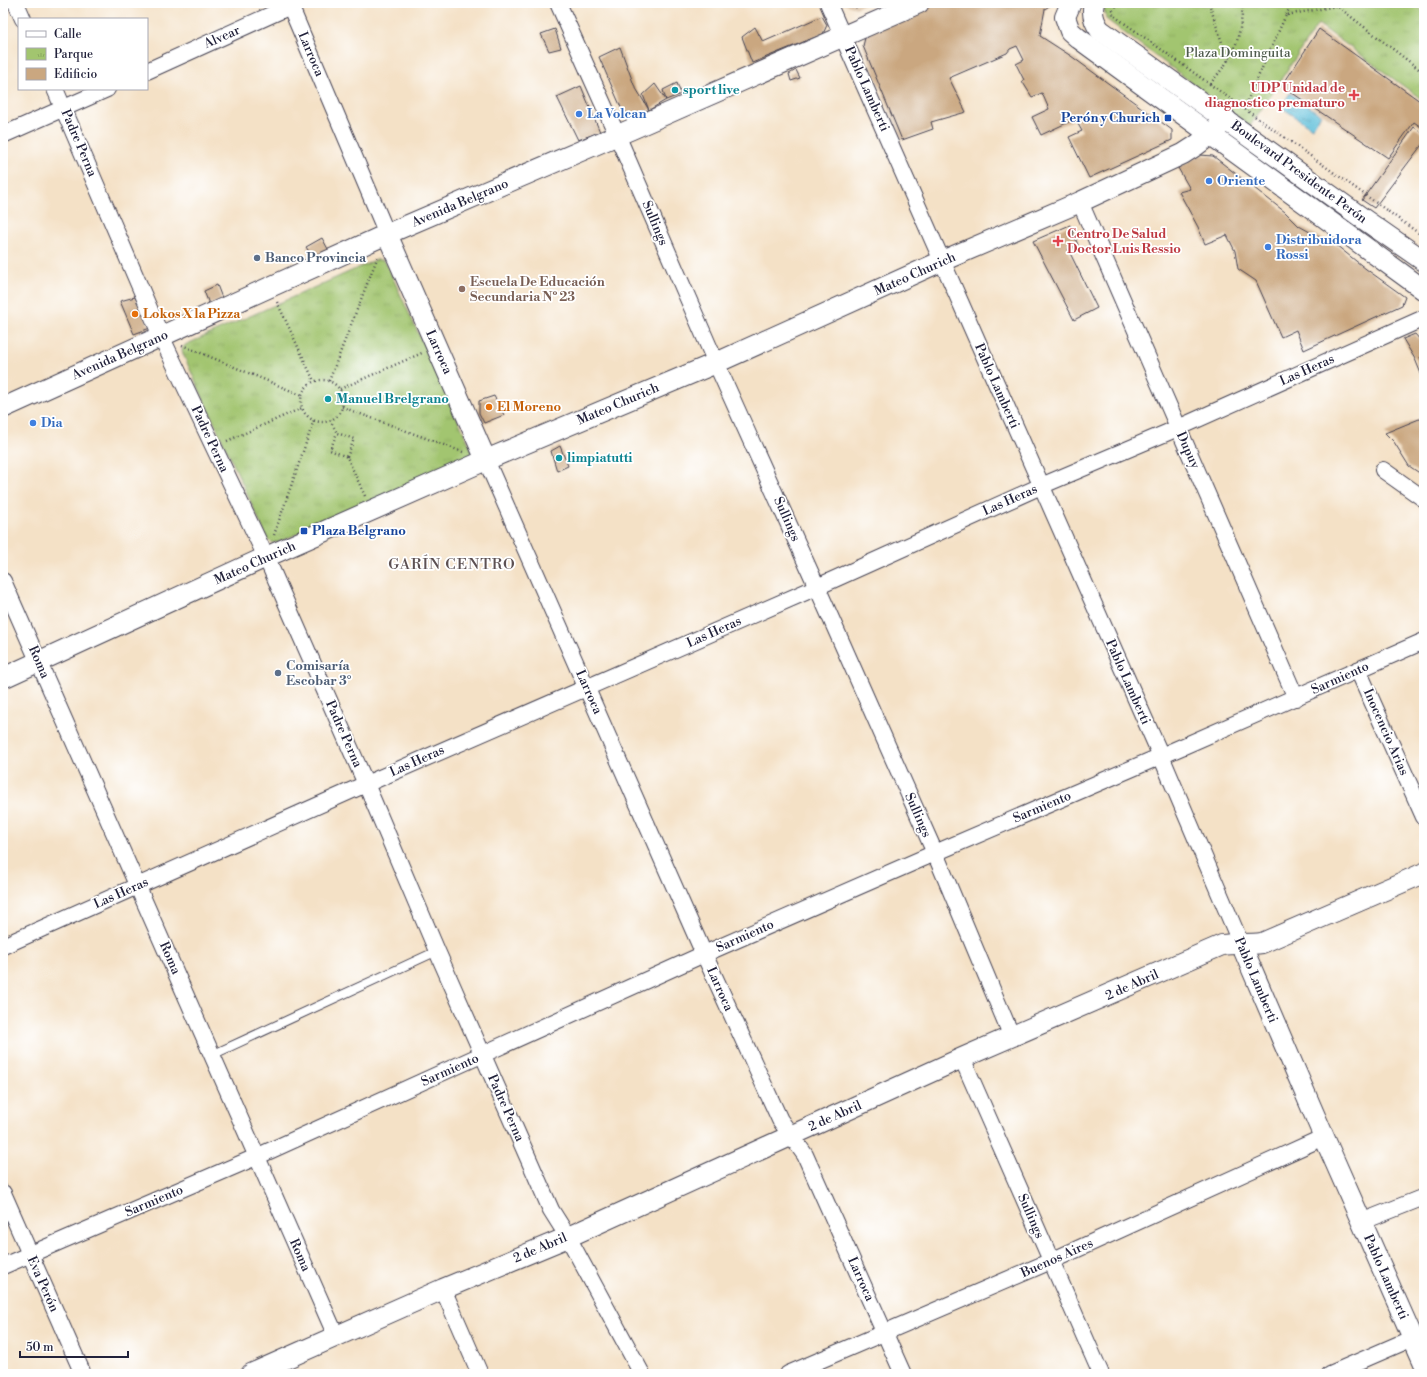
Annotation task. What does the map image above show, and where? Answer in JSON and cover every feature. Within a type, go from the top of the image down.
[{"type":"street","points":[[16,3],[23,18]]},
{"type":"street","name":"Sullings","points":[[558,3],[716,364],[817,586],[935,853],[1012,1037]]},
{"type":"street","name":"Pablo Lamberti","points":[[828,3],[844,36],[1161,756],[1325,1140],[1424,1363]]},
{"type":"street","name":"Avenida Belgrano","points":[[3,408],[387,234],[919,3]]},
{"type":"street","name":"Boulevard Presidente Perón","points":[[1071,3],[1065,17],[1070,31],[1293,196],[1424,290]]},
{"type":"street","name":"Boulevard Presidente Perón","points":[[1094,3],[1094,22],[1100,30],[1424,261]]},
{"type":"street","name":"Alvear","points":[[148,71],[292,4]]},
{"type":"street","name":"Larroca","points":[[292,4],[387,234],[436,347],[704,954],[780,1120],[805,1155],[903,1374]]},
{"type":"street","name":"Padre Perna","points":[[55,90],[162,336],[266,557],[551,1210],[568,1236],[642,1374]]},
{"type":"street","points":[[3,136],[106,90]]},
{"type":"street","name":"Mateo Churich","points":[[3,678],[266,557],[486,460],[716,364],[942,261],[1080,202],[1184,154],[1198,146],[1229,122]]},
{"type":"street","name":"Dupuy","points":[[1080,202],[1296,698]]},
{"type":"street","name":"Las Heras","points":[[3,946],[366,784],[1041,486],[1178,428],[1424,318]]},
{"type":"street","points":[[1383,470],[1424,499]]},
{"type":"street","name":"Roma","points":[[3,581],[336,1336]]},
{"type":"street","name":"Sarmiento","points":[[3,1266],[256,1157],[704,954],[1296,698],[1424,641]]},
{"type":"street","name":"Inocencio Arias","points":[[1358,670],[1424,817]]},
{"type":"street","name":"2 de Abril","points":[[261,1372],[336,1336],[568,1236],[962,1058],[1222,945],[1252,945],[1262,943],[1424,873]]},
{"type":"street","name":"Sullings","points":[[962,1058],[1101,1374]]},
{"type":"street","name":"Buenos Aires","points":[[788,1374],[1051,1261],[1325,1140]]},
{"type":"street","name":"Eva Perón","points":[[3,1193],[84,1374]]},
{"type":"street","points":[[1361,1222],[1424,1197]]},
{"type":"street","points":[[443,1289],[480,1374]]},
{"type":"street","points":[[1330,1374],[1413,1338]]},
{"type":"lane","points":[[212,1055],[437,951]]},
{"type":"path","points":[[1118,3],[1113,10],[1113,15],[1424,237]]},
{"type":"path","points":[[1209,3],[1228,62]]},
{"type":"path","points":[[1197,99],[1228,62],[1234,50],[1239,36],[1242,3]]},
{"type":"path","points":[[1229,122],[1244,108],[1292,3]]},
{"type":"path","points":[[1286,15],[1337,6],[1424,74]]},
{"type":"path","points":[[329,381],[387,234]]},
{"type":"path","points":[[270,287],[314,381]]},
{"type":"path","points":[[162,336],[301,395]]},
{"type":"path","points":[[340,389],[436,347]]},
{"type":"path","points":[[321,379],[329,381],[340,389],[343,396],[342,407],[336,416],[330,420],[324,422],[314,420],[306,414],[302,408],[301,395],[304,389],[314,381],[321,379]]},
{"type":"path","points":[[342,407],[486,460]]},
{"type":"path","points":[[214,447],[302,408]]},
{"type":"path","points":[[266,557],[314,420]]},
{"type":"path","points":[[330,420],[337,432],[354,439],[347,457]]},
{"type":"path","points":[[337,432],[330,450],[347,457],[372,511]]},
{"type":"green space","name":"Plaza Dominguita","points":[[1107,3],[1413,3],[1424,12],[1424,101],[1318,24],[1250,126],[1106,19],[1104,8]]},
{"type":"green space","points":[[376,260],[382,260],[386,263],[471,448],[471,454],[279,542],[273,543],[268,540],[182,349],[185,345]]},
{"type":"water","points":[[1290,93],[1321,115],[1312,128],[1281,107]]},
{"type":"building","points":[[841,3],[866,3],[856,8]]},
{"type":"building","points":[[932,3],[1053,3],[1045,9],[1040,36],[1071,56],[1172,130],[1172,140],[1089,178],[1069,137],[1082,131],[1075,119],[1041,135],[1032,117],[1049,109],[1042,93],[1032,97],[1022,81],[1024,80],[1016,64],[1024,60],[1017,46],[1010,49],[1007,53],[949,78],[966,112],[931,122],[933,129],[902,140],[863,46],[867,30]]},
{"type":"building","points":[[822,16],[827,25],[823,34],[752,63],[742,37],[755,27],[763,42]]},
{"type":"building","points":[[555,29],[561,48],[549,51],[541,34]]},
{"type":"building","name":"UDP Unidad de diagnostico prematuro","points":[[1319,29],[1424,104],[1424,129],[1414,122],[1388,158],[1282,86]]},
{"type":"building","points":[[620,47],[634,85],[649,110],[632,114],[623,112],[599,57]]},
{"type":"building","points":[[796,70],[800,78],[791,81],[789,74]]},
{"type":"building","points":[[677,83],[681,94],[666,100],[663,90]]},
{"type":"building","points":[[655,84],[666,100],[649,110],[643,95]]},
{"type":"building","name":"La Volcan","points":[[581,86],[600,132],[578,140],[557,97]]},
{"type":"building","points":[[1414,127],[1424,134],[1424,142],[1374,208],[1362,200]]},
{"type":"building","points":[[1200,155],[1213,156],[1285,212],[1299,226],[1336,245],[1405,297],[1402,305],[1304,350],[1296,330],[1281,337],[1256,281],[1238,269],[1235,251],[1227,235],[1205,244],[1198,227],[1179,192],[1190,189],[1178,168]]},
{"type":"building","points":[[1070,225],[1078,245],[1068,249],[1097,308],[1074,320],[1033,241]]},
{"type":"building","points":[[322,238],[329,251],[314,259],[306,247]]},
{"type":"building","points":[[217,285],[222,298],[209,304],[204,291]]},
{"type":"building","name":"Lokos X la Pizza","points":[[135,297],[150,328],[134,334],[120,301]]},
{"type":"building","points":[[1415,334],[1421,341],[1424,339],[1424,381],[1415,359],[1403,339]]},
{"type":"building","name":"El Moreno","points":[[494,396],[504,415],[484,423],[479,413],[479,401]]},
{"type":"building","points":[[1424,417],[1424,476],[1409,466],[1394,442],[1385,433]]},
{"type":"building","name":"limpiatutti","points":[[560,446],[568,466],[557,471],[551,451]]},
{"type":"place","name":"sport live","points":[[675,90]]},
{"type":"place","name":"UDP Unidad de diagnostico prematuro","points":[[1354,95]]},
{"type":"place","name":"La Volcan","points":[[579,114]]},
{"type":"place","name":"Perón y Churich","points":[[1168,118]]},
{"type":"place","name":"Oriente","points":[[1209,181]]},
{"type":"place","name":"Centro De Salud Doctor Luis Ressio","points":[[1058,241]]},
{"type":"place","name":"Distribuidora Rossi","points":[[1268,247]]},
{"type":"place","name":"Banco Provincia","points":[[257,258]]},
{"type":"place","name":"Escuela De Educación Secundaria Nº 23","points":[[462,289]]},
{"type":"place","name":"Lokos X la Pizza","points":[[135,314]]},
{"type":"place","name":"Manuel Brelgrano","points":[[328,399]]},
{"type":"place","name":"El Moreno","points":[[489,407]]},
{"type":"place","name":"Dia","points":[[33,423]]},
{"type":"place","name":"limpiatutti","points":[[559,458]]},
{"type":"place","name":"Plaza Belgrano","points":[[304,531]]},
{"type":"place","name":"Comisaría Escobar 3°","points":[[278,673]]},
{"type":"district","name":"GARÍN CENTRO","points":[[452,564]]}]
